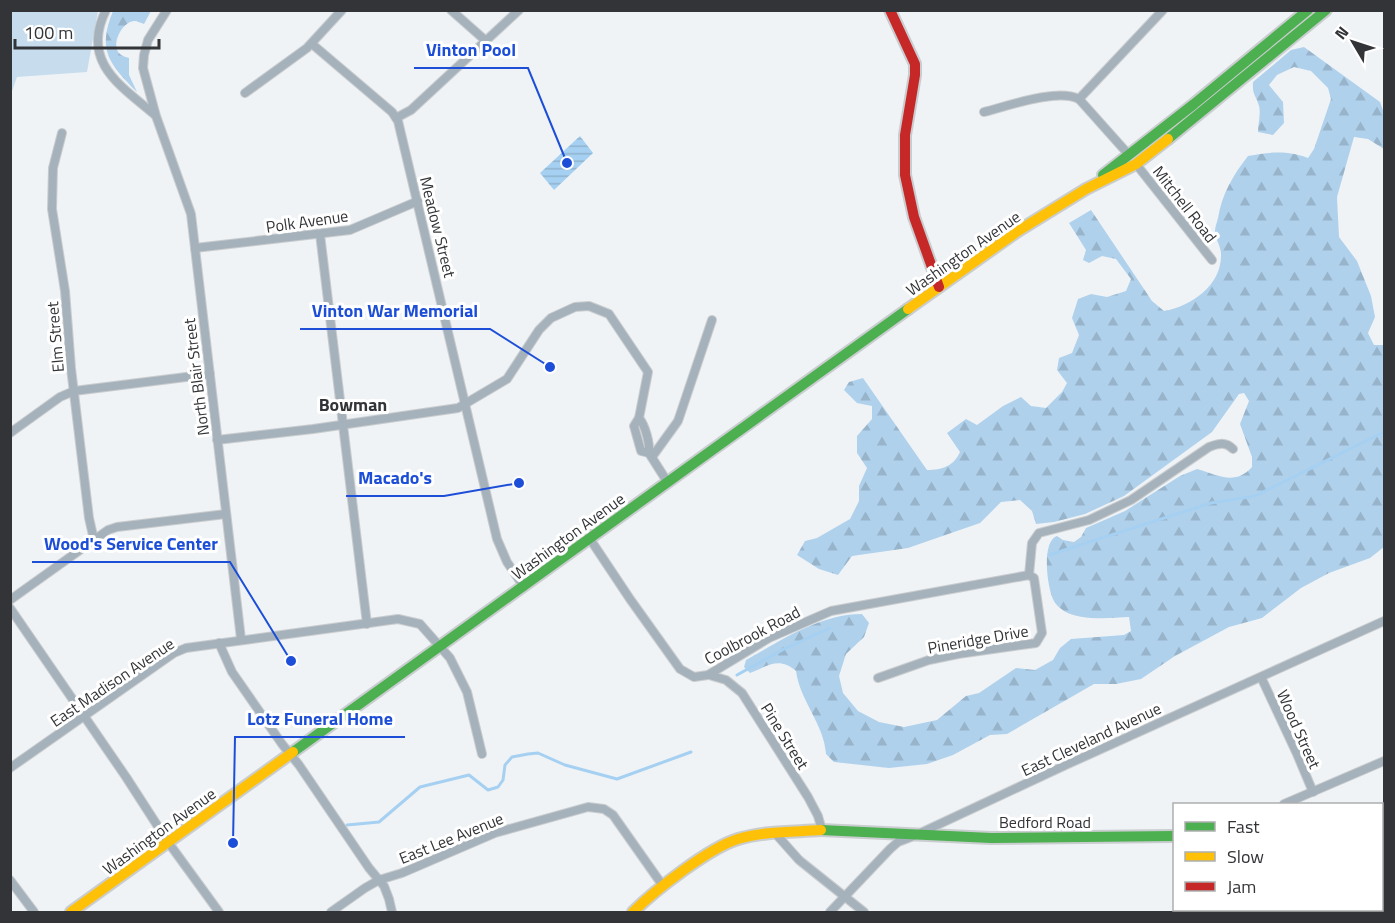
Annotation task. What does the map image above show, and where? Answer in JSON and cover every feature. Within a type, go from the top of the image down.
[{"type":"main road","points":[[890,10],[915,64],[905,135],[905,175],[914,217],[939,287]]},
{"type":"main road","name":"Washington Avenue","points":[[1132,159],[1308,10]]},
{"type":"main road","name":"Washington Avenue","points":[[71,912],[1018,231],[1194,120],[1326,10]]},
{"type":"main road","name":"Bedford Road","points":[[633,912],[663,886],[722,846],[739,839],[775,833],[822,830],[991,838],[1173,836]]},
{"type":"street","points":[[106,10],[100,27],[99,44],[102,63],[112,78],[156,116]]},
{"type":"street","name":"North Blair Street","points":[[167,10],[148,40],[144,55],[145,79],[156,116],[187,199],[195,248],[241,639]]},
{"type":"street","points":[[245,93],[312,44],[342,10]]},
{"type":"street","points":[[451,10],[486,40]]},
{"type":"street","points":[[312,44],[392,112],[396,118],[411,110],[519,10]]},
{"type":"street","points":[[984,112],[1039,99],[1071,96],[1079,99],[1163,10]]},
{"type":"street","name":"Mitchell Road","points":[[1079,99],[1132,159],[1212,260]]},
{"type":"street","name":"Meadow Street","points":[[396,118],[418,201],[501,551],[524,587]]},
{"type":"street","name":"Elm Street","points":[[62,133],[53,168],[52,209],[65,291],[74,391],[89,518],[94,540]]},
{"type":"street","name":"Polk Avenue","points":[[195,248],[356,228],[418,201]]},
{"type":"street","points":[[320,234],[367,624]]},
{"type":"street","points":[[217,440],[453,409],[507,379],[539,330],[551,318],[575,307],[589,306],[609,315],[648,372],[639,418],[644,424],[650,455],[668,483]]},
{"type":"street","points":[[650,455],[678,421],[712,320]]},
{"type":"street","points":[[10,433],[60,397],[74,391],[210,374]]},
{"type":"street","name":"Pineridge Drive","points":[[878,678],[929,660],[1036,643],[1042,633],[1034,578],[1029,575],[1032,543],[1039,533],[1089,520],[1131,500],[1209,447],[1220,443],[1233,449]]},
{"type":"street","points":[[10,600],[108,530],[121,526],[226,513]]},
{"type":"street","name":"Coolbrook Road","points":[[590,539],[680,669],[694,677],[708,675],[769,638],[831,611],[1029,575]]},
{"type":"street","points":[[10,608],[168,842],[219,912]]},
{"type":"street","name":"East Madison Avenue","points":[[10,768],[174,653],[186,648],[398,619],[420,624],[450,658],[463,683],[482,754]]},
{"type":"street","name":"East Cleveland Avenue","points":[[830,912],[898,842],[916,836],[1068,764],[1384,621]]},
{"type":"street","points":[[219,643],[232,672],[387,892],[392,912]]},
{"type":"street","name":"Pine Street","points":[[708,675],[726,680],[742,693],[808,797],[822,830]]},
{"type":"street","name":"Wood Street","points":[[1261,677],[1313,792]]},
{"type":"street","points":[[1286,803],[1384,761]]},
{"type":"street","name":"East Lee Avenue","points":[[331,912],[379,880],[402,873],[495,833],[588,807],[604,808],[613,815],[663,886]]},
{"type":"street","points":[[775,833],[799,860],[864,912]]},
{"type":"street","points":[[10,880],[34,912]]},
{"type":"green space","points":[[113,11],[151,11],[144,24],[134,21],[125,25],[116,45],[121,55],[129,58],[129,75],[137,92],[119,73],[108,56],[106,36]]},
{"type":"green space","points":[[1304,47],[1380,102],[1384,113],[1384,149],[1368,139],[1354,137],[1337,197],[1339,237],[1357,261],[1371,296],[1375,317],[1368,333],[1374,345],[1384,345],[1384,547],[1370,558],[1329,573],[1301,588],[1262,618],[1229,627],[1175,656],[1141,679],[1116,684],[1094,684],[1007,734],[990,735],[953,755],[927,764],[889,768],[834,762],[826,754],[821,733],[802,692],[796,671],[790,666],[779,663],[750,673],[744,667],[746,660],[816,623],[846,615],[862,614],[869,623],[864,637],[846,654],[839,676],[843,693],[858,711],[879,722],[904,727],[937,720],[966,696],[979,693],[1016,668],[1035,670],[1053,660],[1060,648],[1071,639],[1124,635],[1131,631],[1129,617],[1078,616],[1064,611],[1056,604],[1051,595],[1047,566],[1047,556],[1052,540],[1057,536],[1074,542],[1081,537],[1086,528],[1125,511],[1180,476],[1197,469],[1233,478],[1246,473],[1252,467],[1252,457],[1240,424],[1249,401],[1244,393],[1239,394],[1212,432],[1124,496],[1085,514],[1036,524],[1032,511],[1020,500],[1001,502],[980,523],[908,548],[852,556],[838,575],[819,569],[797,555],[805,541],[817,538],[850,519],[859,501],[859,486],[867,468],[857,453],[857,436],[872,419],[872,406],[857,403],[844,390],[849,382],[863,378],[927,470],[947,466],[954,461],[960,452],[947,433],[966,419],[977,425],[1003,406],[1021,397],[1031,406],[1046,408],[1062,392],[1067,383],[1057,370],[1059,358],[1072,353],[1079,335],[1072,318],[1078,299],[1091,294],[1107,297],[1126,291],[1131,279],[1116,259],[1102,256],[1089,263],[1083,260],[1086,250],[1069,223],[1091,210],[1152,301],[1164,311],[1195,299],[1211,284],[1220,265],[1221,254],[1215,231],[1222,201],[1229,185],[1248,156],[1278,152],[1308,158],[1314,149],[1331,99],[1328,88],[1311,71],[1294,67],[1277,75],[1269,85],[1283,102],[1284,123],[1273,135],[1258,132],[1260,109],[1253,90],[1253,82],[1291,50]]},
{"type":"shaded area","points":[[11,10],[98,11],[87,72],[17,77],[11,94]]},
{"type":"shaded area","points":[[580,136],[593,153],[554,190],[540,173]]},
{"type":"waterway","points":[[1049,555],[1211,503],[1255,496],[1384,432]]},
{"type":"waterway","points":[[737,675],[784,649],[830,628]]},
{"type":"waterway","points":[[347,825],[379,822],[420,787],[469,775],[488,790],[498,787],[503,780],[505,765],[512,757],[538,753],[565,765],[617,779],[691,752]]},
{"type":"traffic: fast","points":[[1103,175],[1308,10]]},
{"type":"traffic: fast","points":[[1168,139],[1326,10]]},
{"type":"traffic: fast","points":[[293,752],[908,309]]},
{"type":"traffic: fast","points":[[821,830],[991,838],[1173,836]]},
{"type":"traffic: slow","points":[[908,309],[1018,231],[1086,189],[1136,164],[1168,139]]},
{"type":"traffic: slow","points":[[71,912],[293,752]]},
{"type":"traffic: slow","points":[[633,912],[683,871],[726,844],[758,834],[821,830]]},
{"type":"traffic: jam","points":[[890,10],[915,64],[905,135],[905,175],[914,217],[939,287]]},
{"type":"place","name":"Vinton Pool","points":[[567,163]]},
{"type":"place","name":"Vinton War Memorial","points":[[550,367]]},
{"type":"place","name":"Macado's","points":[[519,483]]},
{"type":"place","name":"Wood's Service Center","points":[[291,661]]},
{"type":"place","name":"Lotz Funeral Home","points":[[233,843]]},
{"type":"district","name":"Bowman","points":[[353,405]]}]
